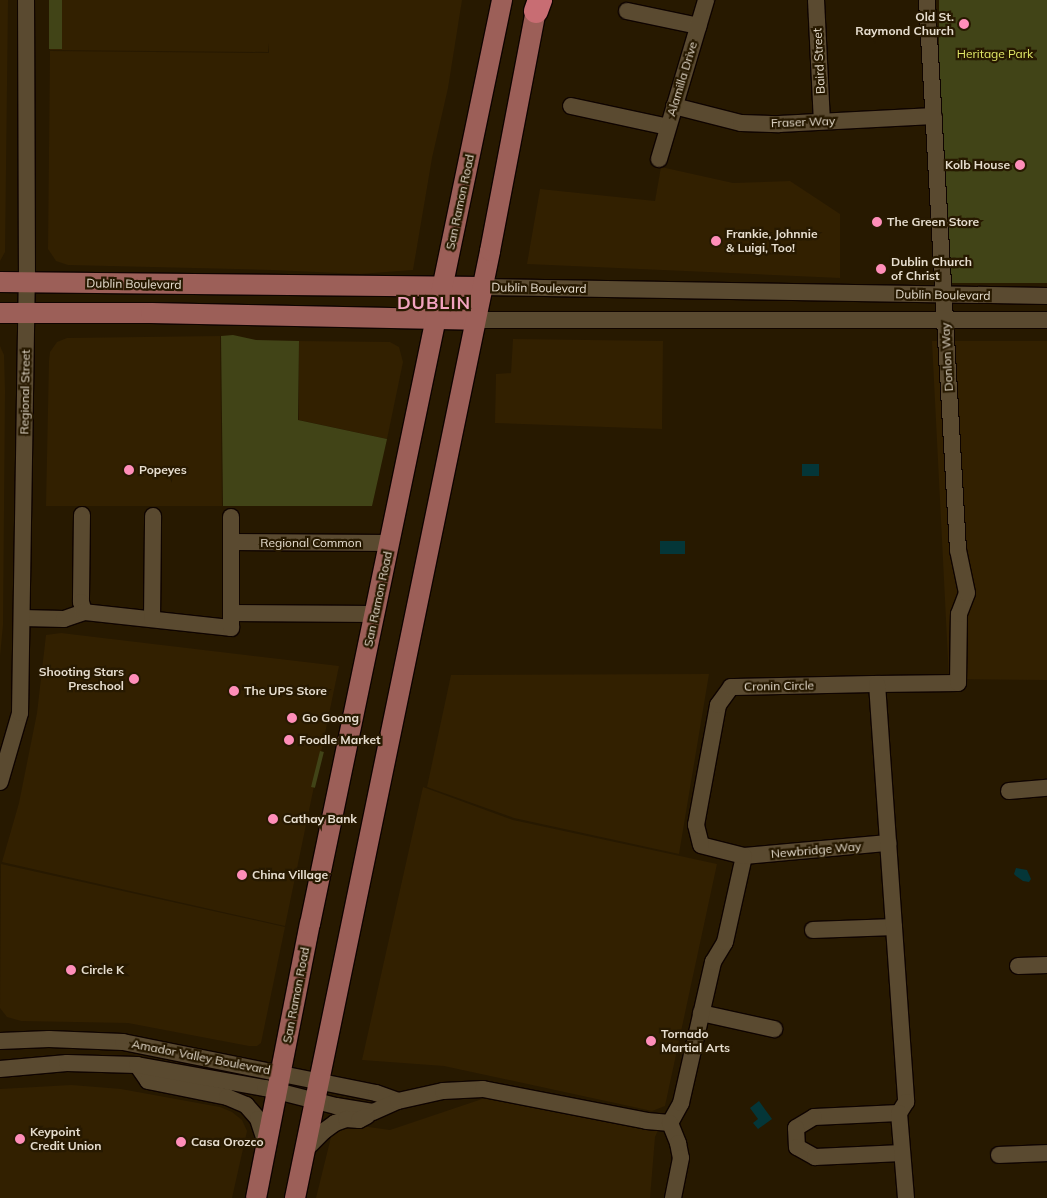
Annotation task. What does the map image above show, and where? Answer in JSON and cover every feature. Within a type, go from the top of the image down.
[{"type":"main road","name":"San Ramon Road","points":[[256,1198],[310,924],[502,0]]},
{"type":"main road","points":[[295,1198],[482,287],[538,4]]},
{"type":"main road","name":"Dublin Boulevard","points":[[0,282],[482,287]]},
{"type":"main road","name":"Dublin Boulevard","points":[[0,313],[151,313],[475,320]]},
{"type":"street","name":"Regional Street","points":[[0,782],[20,713],[27,282],[26,0]]},
{"type":"street","name":"Alamilla Drive","points":[[658,159],[706,0]]},
{"type":"street","name":"Baird Street","points":[[816,0],[822,121]]},
{"type":"street","name":"Donlon Way","points":[[877,684],[958,683],[959,614],[967,594],[958,550],[927,0]]},
{"type":"street","points":[[627,11],[698,26]]},
{"type":"street","points":[[571,106],[668,127]]},
{"type":"street","name":"Fraser Way","points":[[674,106],[741,123],[934,116]]},
{"type":"street","name":"Dublin Boulevard","points":[[482,287],[1047,296]]},
{"type":"street","name":"Dublin Boulevard","points":[[475,320],[1047,320]]},
{"type":"street","points":[[82,515],[81,602],[84,612]]},
{"type":"street","points":[[152,619],[153,516]]},
{"type":"street","points":[[22,618],[64,619],[84,612],[231,628],[231,517]]},
{"type":"street","name":"Regional Common","points":[[231,542],[390,543]]},
{"type":"street","points":[[231,613],[375,614]]},
{"type":"street","points":[[877,684],[906,1102],[900,1113],[906,1198]]},
{"type":"street","name":"Cronin Circle","points":[[744,856],[701,845],[696,825],[718,705],[731,687],[877,684]]},
{"type":"street","points":[[1009,791],[1047,788]]},
{"type":"street","name":"Newbridge Way","points":[[744,856],[888,843]]},
{"type":"street","points":[[670,1123],[681,1103],[713,962],[725,942],[744,856]]},
{"type":"street","points":[[813,930],[894,927]]},
{"type":"street","points":[[1018,966],[1047,965]]},
{"type":"street","points":[[701,1013],[774,1029]]},
{"type":"street","name":"Amador Valley Boulevard","points":[[0,1041],[49,1039],[122,1042],[317,1091],[373,1112]]},
{"type":"street","name":"Amador Valley Boulevard","points":[[0,1069],[67,1063],[137,1065],[279,1082]]},
{"type":"street","points":[[137,1065],[148,1081],[227,1096],[246,1105],[258,1119],[266,1143]]},
{"type":"street","points":[[304,1151],[335,1123],[346,1119],[359,1120],[398,1101],[462,1088],[483,1089],[647,1121],[670,1123]]},
{"type":"street","name":"Amador Valley Boulevard","points":[[317,1091],[376,1093],[398,1101]]},
{"type":"street","points":[[900,1113],[814,1117],[796,1128],[797,1147],[815,1157],[902,1153]]},
{"type":"street","points":[[670,1123],[678,1143],[681,1158],[673,1198]]},
{"type":"street","points":[[999,1155],[1047,1153]]},
{"type":"shaded area","points":[[0,0],[8,0],[5,252],[0,261]]},
{"type":"shaded area","points":[[51,0],[462,0],[448,88],[432,158],[413,270],[360,274],[68,265],[56,261],[48,249],[50,51],[269,53],[269,43],[268,52],[50,50]]},
{"type":"shaded area","points":[[661,167],[733,183],[790,181],[840,214],[840,278],[527,264],[540,189],[655,201]]},
{"type":"shaded area","points":[[220,336],[222,506],[46,506],[49,361],[50,352],[57,342],[67,338]]},
{"type":"shaded area","points":[[513,339],[663,341],[662,429],[495,423],[496,374],[511,373]]},
{"type":"shaded area","points":[[299,341],[390,342],[399,347],[403,362],[387,439],[299,420]]},
{"type":"shaded area","points":[[932,341],[1047,341],[1047,680],[949,679]]},
{"type":"shaded area","points":[[0,346],[4,355],[5,391],[3,625],[0,656]]},
{"type":"shaded area","points":[[61,633],[339,666],[285,926],[2,862],[19,803],[37,713],[46,635]]},
{"type":"shaded area","points":[[709,674],[679,854],[514,818],[427,787],[451,675]]},
{"type":"shaded area","points":[[423,787],[513,820],[717,864],[665,1106],[652,1111],[444,1066],[362,1060]]},
{"type":"shaded area","points":[[1,864],[285,927],[261,1043],[257,1046],[249,1046],[128,1023],[21,1021],[7,1017],[0,1008]]},
{"type":"shaded area","points":[[71,1085],[121,1089],[220,1107],[232,1112],[242,1120],[247,1131],[232,1198],[0,1198],[0,1089]]},
{"type":"shaded area","points":[[491,1096],[658,1130],[655,1137],[650,1198],[316,1198],[332,1133],[347,1124],[390,1130]]},
{"type":"green space","points":[[49,0],[62,0],[62,49],[49,49]]},
{"type":"green space","name":"Heritage Park","points":[[939,0],[1047,0],[1047,283],[939,283]]},
{"type":"green space","points":[[233,335],[256,340],[299,341],[298,420],[387,439],[372,506],[223,506],[221,336]]},
{"type":"green space","points":[[320,751],[324,752],[315,788],[311,787]]},
{"type":"water","points":[[802,464],[819,464],[819,476],[802,476]]},
{"type":"water","points":[[660,541],[685,541],[685,554],[660,554]]},
{"type":"water","points":[[1016,868],[1027,870],[1031,879],[1029,882],[1023,881],[1014,874]]},
{"type":"water","points":[[759,1101],[772,1119],[758,1129],[753,1123],[758,1119],[750,1108]]},
{"type":"place","name":"Old St. Raymond Church","points":[[964,24]]},
{"type":"place","name":"Kolb House","points":[[1020,165]]},
{"type":"place","name":"The Green Store","points":[[877,222]]},
{"type":"place","name":"Frankie, Johnnie & Luigi, Too!","points":[[716,241]]},
{"type":"place","name":"Dublin Church of Christ","points":[[881,269]]},
{"type":"place","name":"Popeyes","points":[[129,470]]},
{"type":"place","name":"Shooting Stars Preschool","points":[[134,679]]},
{"type":"place","name":"The UPS Store","points":[[234,691]]},
{"type":"place","name":"Go Goong","points":[[292,718]]},
{"type":"place","name":"Foodle Market","points":[[289,740]]},
{"type":"place","name":"Cathay Bank","points":[[273,819]]},
{"type":"place","name":"China Village","points":[[242,875]]},
{"type":"place","name":"Circle K","points":[[71,970]]},
{"type":"place","name":"Tornado Martial Arts","points":[[651,1041]]},
{"type":"place","name":"Keypoint Credit Union","points":[[20,1139]]},
{"type":"place","name":"Casa Orozco","points":[[181,1142]]},
{"type":"district","name":"DUBLIN","points":[[434,303]]}]
